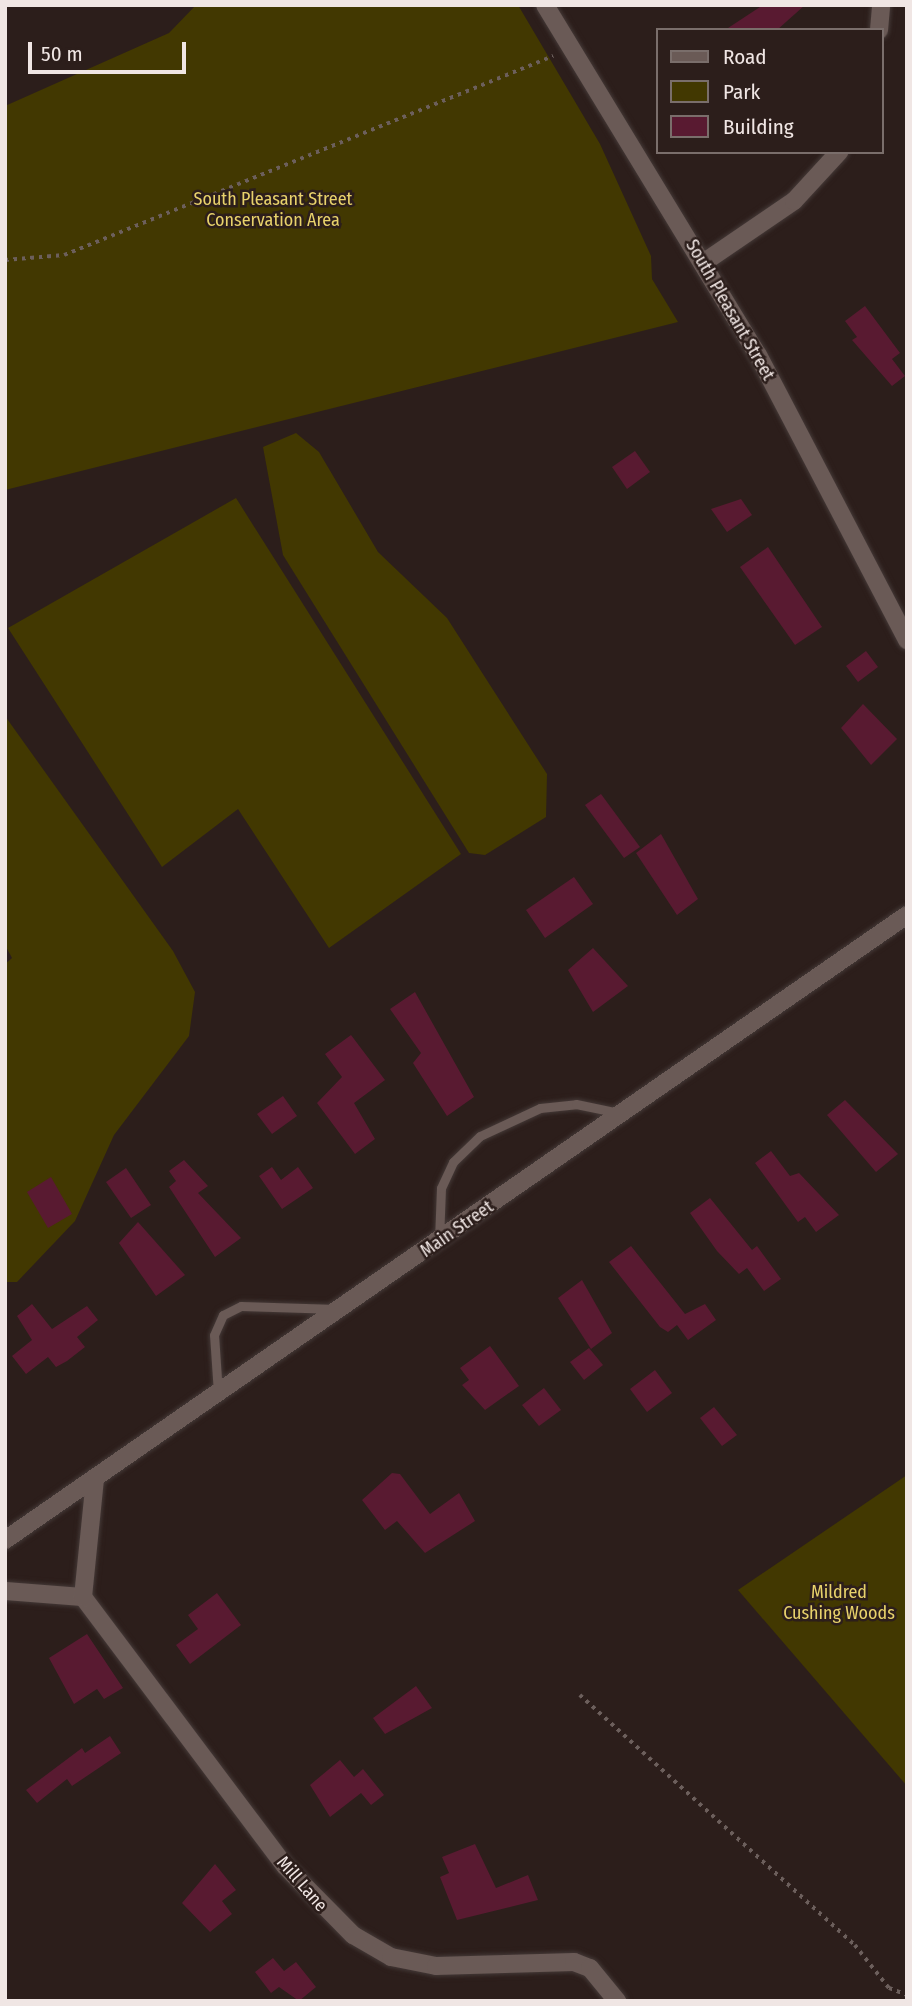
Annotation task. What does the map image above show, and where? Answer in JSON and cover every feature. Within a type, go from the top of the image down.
[{"type":"street","name":"South Pleasant Street","points":[[545,5],[703,263],[904,633]]},
{"type":"street","points":[[879,28],[881,5]]},
{"type":"street","points":[[703,263],[793,201],[837,154]]},
{"type":"street","name":"Main Street","points":[[5,1540],[439,1242],[907,915]]},
{"type":"street","points":[[5,1591],[83,1597],[95,1478]]},
{"type":"street","name":"Mill Lane","points":[[83,1597],[285,1866],[353,1935],[391,1957],[436,1966],[574,1962],[590,1968],[617,2001]]},
{"type":"lane","points":[[439,1242],[441,1188],[453,1162],[480,1136],[540,1108],[576,1104],[622,1114]]},
{"type":"lane","points":[[218,1394],[215,1335],[223,1315],[241,1306],[342,1309]]},
{"type":"path","points":[[5,260],[64,255],[570,47]]},
{"type":"path","points":[[580,1695],[855,1945],[889,1988],[907,1995]]},
{"type":"green space","name":"South Pleasant Street Conservation Area","points":[[196,5],[518,5],[600,144],[651,256],[652,279],[678,322],[5,490],[5,106],[169,33]]},
{"type":"green space","points":[[296,433],[319,452],[378,552],[447,618],[547,774],[546,817],[485,855],[469,853],[283,555],[263,447]]},
{"type":"green space","points":[[236,498],[461,854],[329,948],[238,809],[162,867],[8,628]]},
{"type":"green space","points":[[5,716],[173,951],[195,992],[189,1036],[114,1135],[75,1221],[17,1282],[5,1282],[5,964],[12,958],[5,945]]},
{"type":"green space","name":"Mildred Cushing Woods","points":[[907,1475],[907,1786],[738,1590]]},
{"type":"building","points":[[763,5],[805,5],[779,28],[728,28]]},
{"type":"building","points":[[865,306],[900,353],[892,359],[905,376],[892,386],[852,340],[857,337],[845,321]]},
{"type":"building","points":[[635,451],[650,472],[627,489],[612,467]]},
{"type":"building","points":[[741,499],[752,515],[727,532],[711,509]]},
{"type":"building","points":[[768,547],[822,627],[795,645],[740,567]]},
{"type":"building","points":[[866,651],[878,667],[858,682],[846,666]]},
{"type":"building","points":[[863,704],[897,739],[871,765],[841,728]]},
{"type":"building","points":[[601,794],[640,847],[624,858],[585,805]]},
{"type":"building","points":[[661,834],[698,899],[677,915],[636,853]]},
{"type":"building","points":[[574,877],[593,904],[545,938],[526,910]]},
{"type":"building","points":[[593,948],[628,986],[593,1012],[568,970]]},
{"type":"building","points":[[415,992],[474,1097],[447,1116],[413,1063],[421,1053],[390,1009]]},
{"type":"building","points":[[351,1035],[385,1080],[354,1103],[375,1139],[355,1154],[317,1103],[342,1077],[325,1054]]},
{"type":"building","points":[[283,1096],[297,1116],[272,1134],[257,1114]]},
{"type":"building","points":[[845,1100],[898,1154],[876,1172],[827,1115]]},
{"type":"building","points":[[771,1151],[790,1176],[799,1173],[839,1215],[816,1232],[805,1217],[798,1222],[755,1163]]},
{"type":"building","points":[[184,1160],[208,1186],[198,1193],[241,1238],[215,1257],[169,1187],[176,1181],[169,1171]]},
{"type":"building","points":[[272,1167],[281,1180],[298,1167],[313,1188],[282,1209],[259,1176]]},
{"type":"building","points":[[126,1168],[151,1205],[131,1218],[106,1182]]},
{"type":"building","points":[[51,1177],[72,1214],[48,1228],[27,1192]]},
{"type":"building","points":[[710,1198],[752,1250],[757,1246],[781,1279],[764,1291],[747,1268],[739,1274],[717,1251],[690,1213]]},
{"type":"building","points":[[138,1222],[185,1275],[156,1296],[119,1243]]},
{"type":"building","points":[[631,1246],[685,1314],[705,1304],[716,1320],[688,1340],[677,1325],[668,1332],[660,1327],[609,1262]]},
{"type":"building","points":[[582,1280],[612,1333],[591,1349],[558,1298]]},
{"type":"building","points":[[32,1304],[52,1329],[87,1306],[98,1320],[77,1337],[85,1347],[67,1361],[56,1367],[48,1357],[26,1374],[12,1356],[32,1340],[17,1316]]},
{"type":"building","points":[[490,1346],[519,1386],[485,1410],[462,1385],[469,1380],[460,1368]]},
{"type":"building","points":[[589,1348],[603,1365],[584,1380],[570,1362]]},
{"type":"building","points":[[655,1370],[672,1393],[647,1412],[630,1389]]},
{"type":"building","points":[[544,1388],[561,1410],[539,1426],[522,1405]]},
{"type":"building","points":[[714,1407],[737,1435],[722,1446],[700,1418]]},
{"type":"building","points":[[392,1473],[400,1474],[430,1514],[459,1493],[475,1521],[425,1553],[397,1521],[385,1530],[362,1500]]},
{"type":"building","points":[[217,1593],[241,1625],[190,1664],[176,1645],[198,1629],[188,1615]]},
{"type":"building","points":[[87,1634],[123,1688],[104,1699],[97,1689],[74,1704],[49,1658]]},
{"type":"building","points":[[416,1686],[432,1708],[385,1734],[373,1718]]},
{"type":"building","points":[[110,1736],[121,1753],[72,1786],[67,1779],[37,1803],[26,1790],[82,1748],[85,1753]]},
{"type":"building","points":[[340,1760],[354,1777],[363,1769],[384,1795],[371,1805],[361,1793],[330,1817],[310,1785]]},
{"type":"building","points":[[475,1844],[496,1888],[528,1875],[538,1900],[457,1920],[440,1877],[449,1873],[442,1857]]},
{"type":"building","points":[[215,1864],[236,1890],[222,1901],[232,1914],[210,1932],[182,1903]]},
{"type":"building","points":[[273,1958],[284,1971],[296,1962],[316,1987],[299,2001],[279,1987],[271,1993],[255,1972]]}]
